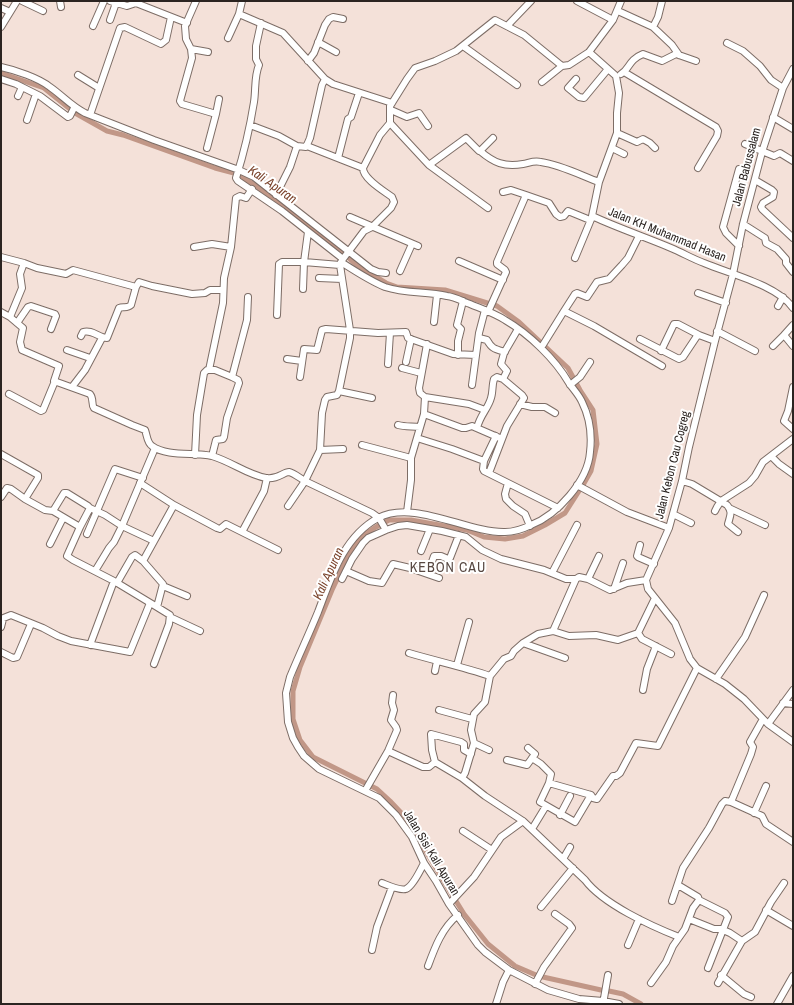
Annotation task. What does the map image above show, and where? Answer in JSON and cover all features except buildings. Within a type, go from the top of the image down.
[{"type":"street","points":[[1,27],[16,1]]},
{"type":"street","points":[[22,1],[43,11]]},
{"type":"street","points":[[92,26],[104,1]]},
{"type":"street","points":[[196,1],[185,28],[186,39],[191,49],[192,58],[180,102],[216,114]]},
{"type":"street","points":[[228,38],[239,14],[242,1]]},
{"type":"street","points":[[507,26],[531,1]]},
{"type":"street","points":[[577,1],[612,20]]},
{"type":"street","points":[[542,82],[562,66],[569,65],[588,52],[618,11],[622,1]]},
{"type":"street","points":[[653,27],[658,17],[662,1]]},
{"type":"street","points":[[110,20],[113,2],[126,6],[136,2],[187,23]]},
{"type":"street","points":[[1,8],[10,12]]},
{"type":"street","points":[[618,11],[653,27],[672,44],[679,55]]},
{"type":"street","points":[[239,14],[283,33],[325,79],[333,84],[392,103]]},
{"type":"street","points":[[90,115],[120,28],[125,27],[161,44],[166,40],[171,17]]},
{"type":"street","points":[[308,61],[314,52],[325,25],[330,17],[343,19]]},
{"type":"street","points":[[288,506],[305,481],[320,450],[322,413],[325,400],[327,397],[336,396],[339,391],[350,338],[342,278],[344,258],[364,232],[372,227],[391,208],[394,201],[392,197],[367,178],[363,168],[380,135],[390,122],[390,106],[406,79],[415,68],[450,55],[495,20],[531,41],[562,66]]},
{"type":"street","points":[[261,23],[256,46],[256,59],[259,65],[256,72],[250,125],[238,173],[238,181],[252,189],[344,258],[374,271],[386,273]]},
{"type":"street","points":[[318,42],[336,52]]},
{"type":"street","points":[[727,43],[743,51],[760,66],[771,80],[783,88]]},
{"type":"street","points":[[462,46],[517,85]]},
{"type":"street","points":[[191,49],[208,52]]},
{"type":"street","points":[[588,52],[616,76],[624,72],[635,57],[643,54],[662,61],[676,54],[696,61]]},
{"type":"street","points":[[1,67],[19,72],[49,86],[73,110],[90,115],[254,178],[276,195],[344,258]]},
{"type":"street","points":[[576,79],[568,88],[580,97],[584,98],[608,69]]},
{"type":"street","name":"Jalan Babussalam","points":[[733,274],[743,224],[762,152],[783,88],[793,69]]},
{"type":"street","points":[[624,72],[716,127],[718,131],[716,136],[698,168]]},
{"type":"street","points":[[78,75],[99,88]]},
{"type":"street","name":"Jalan KH Muhammad Hasan","points":[[616,76],[619,93],[617,133],[599,182],[592,218],[672,248],[704,263],[753,282],[784,297]]},
{"type":"street","points":[[1,79],[36,94],[68,117],[73,110]]},
{"type":"street","points":[[307,146],[325,79]]},
{"type":"street","points":[[18,96],[22,87]]},
{"type":"street","points":[[338,158],[348,119],[351,117],[359,93]]},
{"type":"street","points":[[27,120],[36,94]]},
{"type":"street","points":[[207,148],[219,99]]},
{"type":"street","points":[[390,110],[406,117],[419,113],[428,126]]},
{"type":"street","points":[[773,117],[793,129]]},
{"type":"street","points":[[390,122],[429,165],[488,208]]},
{"type":"street","points":[[250,125],[279,136],[297,146],[304,148],[307,146],[363,168]]},
{"type":"street","points":[[617,133],[637,142],[643,140],[650,143],[655,148]]},
{"type":"street","points":[[429,165],[468,138],[477,150],[500,164],[521,164],[536,161],[563,168],[599,182]]},
{"type":"street","points":[[480,151],[493,138]]},
{"type":"street","points":[[745,144],[774,156],[780,153],[793,161]]},
{"type":"street","points":[[276,195],[290,167],[297,146]]},
{"type":"street","points":[[612,148],[624,154]]},
{"type":"street","points":[[739,168],[723,227],[726,233],[739,246]]},
{"type":"street","points":[[755,180],[774,192],[773,197],[763,203],[761,207],[762,209],[793,238]]},
{"type":"street","points":[[209,370],[222,311],[224,278],[231,247],[236,198],[240,196],[246,198],[252,189]]},
{"type":"street","points":[[503,192],[510,190],[549,203],[556,214],[560,217],[564,216],[568,211],[592,218],[575,258]]},
{"type":"street","points":[[472,385],[478,338],[487,310],[506,272],[497,264],[497,262],[526,195]]},
{"type":"street","points":[[350,217],[418,246]]},
{"type":"street","points":[[743,224],[765,238],[766,243],[776,249],[786,259],[786,263],[793,272]]},
{"type":"street","points":[[303,289],[304,262],[308,232]]},
{"type":"street","points":[[541,347],[577,293],[587,297],[597,282],[609,278],[628,258],[639,236]]},
{"type":"street","points":[[194,247],[212,244],[231,247]]},
{"type":"street","points":[[400,271],[412,244]]},
{"type":"street","points":[[1,257],[66,274],[73,270],[136,287]]},
{"type":"street","points":[[277,315],[280,263],[344,258]]},
{"type":"street","name":"Jalan Sisi Kali Apuran","points":[[344,258],[386,287],[400,291],[446,295],[487,310],[507,321],[541,347],[560,369],[582,402],[590,425],[591,435],[589,458],[579,487],[569,498],[558,508],[530,526],[516,531],[490,531],[440,518],[407,512],[396,513],[382,524],[356,536],[338,563],[290,677],[286,693],[288,722],[293,738],[304,756],[319,769],[367,789],[379,798],[396,815],[412,837],[424,863],[478,945],[485,952],[509,970],[548,990],[581,1002],[603,1000],[619,1004]]},
{"type":"street","points":[[458,260],[503,280]]},
{"type":"street","points":[[10,317],[22,288],[20,274],[24,263]]},
{"type":"street","name":"Jalan Kebon Cau Cogreg","points":[[646,580],[669,528],[673,514],[714,341],[733,274]]},
{"type":"street","points":[[319,278],[342,278]]},
{"type":"street","points":[[81,336],[87,331],[102,338],[108,337],[119,308],[127,308],[131,304],[138,282],[192,294],[205,293],[210,290],[223,290]]},
{"type":"street","points":[[698,293],[726,302]]},
{"type":"street","points":[[434,322],[437,295]]},
{"type":"street","points":[[232,377],[247,320],[248,296]]},
{"type":"street","points":[[778,306],[784,297],[792,306]]},
{"type":"street","points":[[458,355],[458,341],[461,329],[457,325],[463,301]]},
{"type":"street","points":[[17,323],[28,307],[31,306],[55,314],[56,316],[50,329]]},
{"type":"street","points":[[564,311],[594,326],[662,366]]},
{"type":"street","points":[[1,312],[10,317],[22,328],[20,342],[22,350],[50,361],[58,366],[54,378],[55,381],[43,410],[41,411],[8,394]]},
{"type":"street","points":[[661,350],[674,324],[678,324],[714,341]]},
{"type":"street","points":[[773,346],[793,325]]},
{"type":"street","points":[[503,379],[506,371],[500,362],[518,329]]},
{"type":"street","points":[[300,377],[304,349],[318,349],[323,330],[350,330],[378,333],[406,332],[407,337],[411,339],[458,355],[476,355]]},
{"type":"street","points":[[717,331],[755,351]]},
{"type":"street","points":[[388,364],[390,332]]},
{"type":"street","points":[[640,339],[655,348],[681,358],[699,335]]},
{"type":"street","points":[[784,335],[793,346]]},
{"type":"street","points":[[72,387],[85,370],[90,358],[102,338]]},
{"type":"street","points":[[478,338],[487,340],[490,346],[505,352]]},
{"type":"street","points":[[406,362],[411,339]]},
{"type":"street","points":[[426,344],[419,392],[425,397],[469,404],[485,410]]},
{"type":"street","points":[[648,359],[655,348]]},
{"type":"street","points":[[67,350],[90,358]]},
{"type":"street","points":[[287,359],[302,361]]},
{"type":"street","points":[[571,384],[578,379],[590,362]]},
{"type":"street","points":[[402,368],[421,373]]},
{"type":"street","points":[[195,455],[199,402],[204,373],[209,370],[215,370],[238,380],[239,383],[227,418],[224,437],[222,439],[217,439],[212,456]]},
{"type":"street","points":[[477,428],[480,417],[492,396],[494,379],[497,377],[503,379],[524,396],[484,461],[483,470],[558,508]]},
{"type":"street","points":[[55,381],[90,394],[92,398],[92,406],[94,408],[145,430],[150,444],[155,448],[166,451],[212,456],[267,478],[278,477],[288,472],[368,511],[382,524],[403,525],[459,535],[470,539],[482,550],[493,556],[552,573],[566,579],[576,579],[579,577],[588,579],[608,589],[614,589],[627,583],[646,580],[648,589],[654,598],[675,622],[690,659],[696,668],[725,684],[744,699],[768,724],[793,742]]},
{"type":"street","points":[[793,387],[788,411],[784,420],[793,429]]},
{"type":"street","points":[[339,391],[372,398]]},
{"type":"street","points":[[407,512],[411,480],[411,458],[424,414],[425,397]]},
{"type":"street","points":[[520,404],[532,407],[545,407],[555,413]]},
{"type":"street","points":[[424,414],[462,428],[466,428],[470,425],[499,437]]},
{"type":"street","points":[[398,426],[420,427]]},
{"type":"street","points":[[489,473],[499,437]]},
{"type":"street","points":[[417,438],[484,461]]},
{"type":"street","points":[[715,511],[721,501],[749,483],[764,462],[793,439]]},
{"type":"street","points":[[362,445],[411,458]]},
{"type":"street","points":[[95,571],[114,542],[122,526],[155,448]]},
{"type":"street","points":[[320,450],[343,449]]},
{"type":"street","points":[[1,454],[38,475],[38,478],[25,499]]},
{"type":"street","points":[[771,456],[793,474]]},
{"type":"street","points":[[87,534],[98,512],[115,469],[142,481],[174,505],[217,528],[220,529],[226,524],[278,550]]},
{"type":"street","points":[[242,532],[264,491],[267,478]]},
{"type":"street","points":[[682,481],[692,484],[721,501],[729,508],[765,524]]},
{"type":"street","points":[[508,483],[505,494],[506,499],[525,514],[530,526]]},
{"type":"street","points":[[579,487],[627,512],[669,528]]},
{"type":"street","points":[[1,497],[5,490],[9,488],[45,510],[53,511],[80,527]]},
{"type":"street","points":[[53,511],[64,493],[67,493],[122,526],[154,541]]},
{"type":"street","points":[[143,561],[174,505]]},
{"type":"street","points":[[90,508],[67,556],[116,582],[170,615],[170,617],[200,631]]},
{"type":"street","points":[[729,508],[731,513],[728,524],[738,532]]},
{"type":"street","points":[[673,514],[691,523]]},
{"type":"street","points":[[50,544],[63,518]]},
{"type":"street","points":[[342,579],[363,543],[382,524]]},
{"type":"street","points":[[552,573],[577,525]]},
{"type":"street","points":[[421,551],[430,529]]},
{"type":"street","points":[[428,573],[434,556],[441,556],[448,559],[450,558],[459,535]]},
{"type":"street","points":[[640,545],[637,556],[654,564]]},
{"type":"street","points":[[90,645],[116,582],[132,557],[135,556],[143,561],[163,583],[157,607]]},
{"type":"street","points":[[588,579],[599,556]]},
{"type":"street","points":[[614,589],[623,562]]},
{"type":"street","points":[[346,571],[369,581],[380,583],[383,581],[393,564],[428,573],[439,578]]},
{"type":"street","points":[[553,631],[576,579]]},
{"type":"street","points":[[163,586],[188,596]]},
{"type":"street","points":[[716,679],[745,637],[764,595]]},
{"type":"street","points":[[462,778],[474,743],[471,730],[472,719],[475,711],[481,707],[487,698],[490,676],[504,659],[511,656],[523,643],[538,634],[553,631],[569,636],[596,635],[618,640],[638,633],[654,598]]},
{"type":"street","points":[[1,627],[2,619],[11,615],[71,641],[131,651],[150,603]]},
{"type":"street","points":[[154,664],[169,624],[170,617]]},
{"type":"street","points":[[456,665],[469,622]]},
{"type":"street","points":[[1,652],[13,658],[16,657],[31,624]]},
{"type":"street","points":[[638,633],[642,639],[671,654]]},
{"type":"street","points":[[523,643],[565,658]]},
{"type":"street","points":[[643,690],[646,669],[656,646]]},
{"type":"street","points":[[409,653],[456,665],[490,676]]},
{"type":"street","points":[[436,671],[437,661]]},
{"type":"street","points":[[549,783],[591,795],[593,798],[597,799],[613,776],[620,773],[636,743],[658,746],[696,668]]},
{"type":"street","points":[[768,724],[793,690]]},
{"type":"street","points":[[367,789],[388,751],[397,728],[391,720],[394,710],[392,703],[393,695]]},
{"type":"street","points":[[783,703],[793,704]]},
{"type":"street","points":[[439,710],[472,719]]},
{"type":"street","points":[[731,802],[751,754],[753,747],[750,742],[763,719]]},
{"type":"street","points":[[471,754],[464,750],[464,743],[431,734],[432,750],[435,762],[462,778],[485,796],[523,821],[604,898],[639,919],[679,937]]},
{"type":"street","points":[[474,743],[489,750]]},
{"type":"street","points":[[507,760],[526,766],[535,754],[528,748]]},
{"type":"street","points":[[388,751],[423,767],[429,767],[435,762]]},
{"type":"street","points":[[532,758],[552,774],[540,801],[541,804],[576,824],[591,795]]},
{"type":"street","points":[[754,813],[766,786]]},
{"type":"street","points":[[560,815],[570,796]]},
{"type":"street","points":[[672,901],[683,868],[725,801],[731,802],[762,816],[766,824],[793,842]]},
{"type":"street","points":[[532,829],[546,806]]},
{"type":"street","points":[[450,903],[474,877],[506,832],[523,821]]},
{"type":"street","points":[[463,831],[492,850]]},
{"type":"street","points":[[563,859],[570,847]]},
{"type":"street","points":[[382,883],[402,889],[408,888],[421,870],[424,863]]},
{"type":"street","points":[[541,907],[573,868]]},
{"type":"street","points":[[718,983],[742,941],[755,932],[766,910],[784,883]]},
{"type":"street","points":[[678,885],[698,896],[699,900],[728,915],[708,968]]},
{"type":"street","points":[[372,950],[377,927],[392,887]]},
{"type":"street","points":[[651,983],[664,965],[679,937],[683,933],[699,900]]},
{"type":"street","points":[[766,910],[793,926]]},
{"type":"street","points":[[535,984],[544,967],[572,928],[570,924],[555,914]]},
{"type":"street","points":[[428,966],[447,926],[458,915]]},
{"type":"street","points":[[628,945],[639,919]]},
{"type":"street","points":[[689,920],[714,929],[722,930],[742,941]]},
{"type":"street","points":[[496,1004],[503,982],[509,970]]},
{"type":"street","points":[[603,1000],[608,975]]},
{"type":"street","points":[[722,975],[744,994],[750,997]]},
{"type":"street","points":[[777,1004],[793,978]]},
{"type":"waterway","name":"Kali Apuran","points":[[1,73],[44,88],[75,113],[107,131],[123,135],[215,168],[234,173],[275,199],[304,223],[343,251],[358,266],[386,283],[397,287],[445,290],[497,306],[519,322],[568,368],[593,410],[597,444],[591,471],[583,485]]},
{"type":"waterway","name":"Kali Apuran","points":[[536,975],[515,966],[488,944],[464,914],[406,818],[390,801],[377,789],[313,757],[300,740],[293,719],[293,691],[300,667],[332,590],[349,554],[362,536],[389,520],[411,520],[467,530],[484,537],[505,539],[523,536],[565,513],[579,491]]},
{"type":"waterway","points":[[543,977],[601,990]]},
{"type":"waterway","points":[[609,991],[623,994],[641,1004]]},
{"type":"district","name":"KEBON CAU","points":[[448,568]]}]
